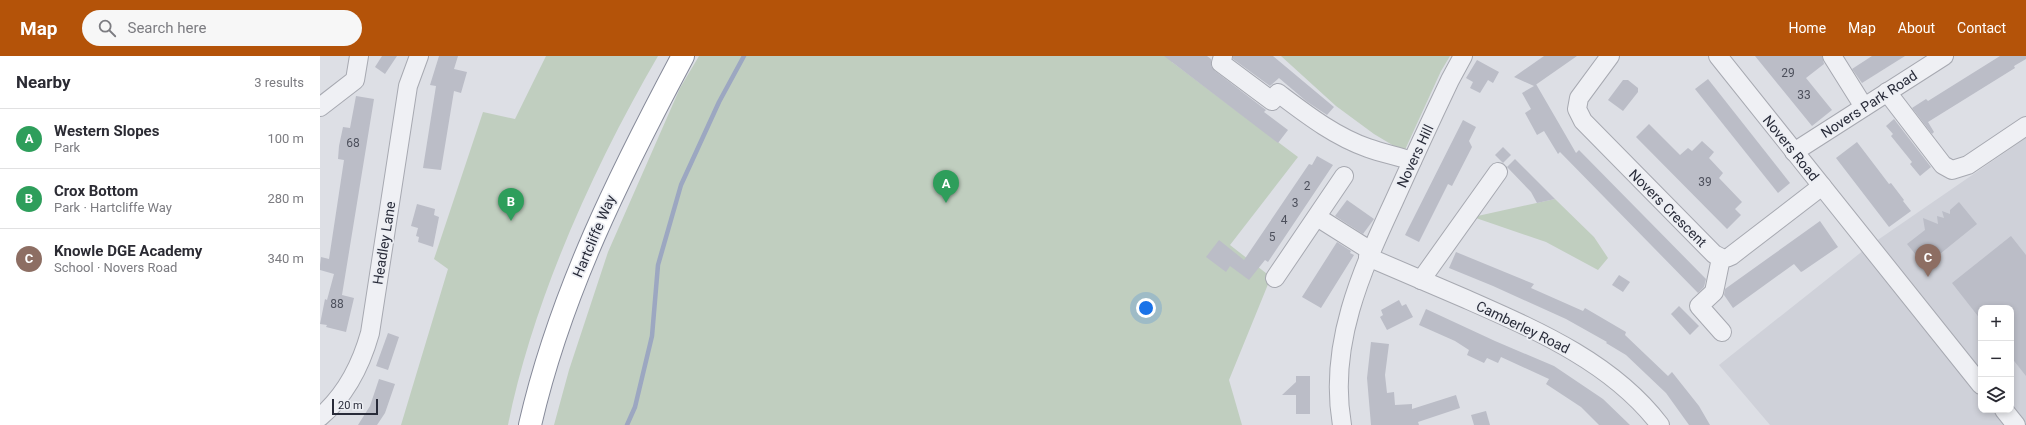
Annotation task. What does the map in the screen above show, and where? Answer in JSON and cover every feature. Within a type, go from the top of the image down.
[{"type":"highway","name":"Hartcliffe Way","points":[[530,425],[547,357],[580,268],[610,197],[683,56]]},
{"type":"street","points":[[320,107],[355,80],[358,56]]},
{"type":"street","name":"Headley Lane","points":[[320,417],[332,407],[353,377],[366,348],[370,333],[408,86],[419,56]]},
{"type":"street","points":[[1223,56],[1221,63],[1272,101],[1278,93],[1317,122],[1350,140],[1412,161]]},
{"type":"street","name":"Novers Hill","points":[[1342,425],[1338,391],[1342,340],[1350,307],[1369,254],[1450,80],[1463,56]]},
{"type":"street","name":"Novers Crescent","points":[[1610,56],[1579,98],[1577,109],[1583,121],[1714,254],[1721,258]]},
{"type":"street","name":"Novers Road","points":[[1718,56],[1978,381]]},
{"type":"street","points":[[1832,56],[1864,107]]},
{"type":"street","name":"Novers Park Road","points":[[1794,152],[1939,57]]},
{"type":"street","points":[[1887,92],[1943,166],[1952,170],[1968,165],[2026,126]]},
{"type":"street","points":[[1421,280],[1498,172]]},
{"type":"street","points":[[1275,278],[1344,176]]},
{"type":"street","points":[[1722,332],[1699,306],[1714,292],[1721,258],[1726,259],[1731,256],[1822,186]]},
{"type":"street","name":"Camberley Road","points":[[1317,217],[1369,254],[1421,280],[1529,327],[1570,349],[1600,368],[1624,387],[1649,411],[1660,425]]},
{"type":"street","points":[[2006,413],[2016,425]]},
{"type":"shaded area","points":[[2026,138],[2026,425],[1770,425],[1719,365],[1869,246]]},
{"type":"green space","points":[[546,56],[658,56],[611,142],[568,235],[533,330],[519,378],[508,425],[401,425],[448,269],[434,259],[483,112],[515,119]]},
{"type":"green space","points":[[699,56],[1177,56],[1172,62],[1298,157],[1230,245],[1271,277],[1229,380],[1242,425],[554,425],[569,370],[608,252],[680,88]]},
{"type":"green space","points":[[1281,56],[1450,56],[1441,71],[1404,152],[1374,134],[1336,106]]},
{"type":"green space","points":[[1555,199],[1594,237],[1608,258],[1598,270],[1546,242],[1473,217]]},
{"type":"building","points":[[382,56],[397,56],[385,74],[375,67]]},
{"type":"building","points":[[439,56],[458,56],[454,69],[467,72],[461,93],[454,91],[441,170],[423,168],[436,86],[430,85]]},
{"type":"building","points":[[1164,56],[1207,56],[1211,59],[1211,66],[1215,71],[1266,110],[1264,112],[1288,130],[1278,143]]},
{"type":"building","points":[[1233,56],[1273,56],[1334,107],[1327,115],[1306,101],[1279,78],[1270,86],[1233,59]]},
{"type":"building","points":[[1544,56],[1577,56],[1536,84],[1576,153],[1579,150],[1706,279],[1704,287],[1698,293],[1560,152],[1558,154],[1544,131],[1537,135],[1525,113],[1531,109],[1522,93],[1534,86],[1514,77]]},
{"type":"building","points":[[1755,56],[1822,56],[1824,64],[1806,78],[1832,110],[1812,126]]},
{"type":"building","points":[[1872,56],[1905,56],[1862,83],[1852,69]]},
{"type":"building","points":[[2000,56],[2026,56],[2026,59],[2014,66],[2015,68],[1928,122],[1934,132],[1932,134],[1912,108],[1926,99],[1928,101]]},
{"type":"building","points":[[1477,60],[1499,72],[1493,83],[1488,80],[1480,93],[1470,88],[1473,82],[1466,78]]},
{"type":"building","points":[[1708,79],[1790,183],[1778,193],[1695,89]]},
{"type":"building","points":[[1623,80],[1628,80],[1638,88],[1638,92],[1623,111],[1608,100]]},
{"type":"building","points":[[356,96],[374,99],[342,295],[354,298],[346,332],[320,324],[325,299],[327,300],[334,274],[320,270],[320,265],[321,257],[329,259],[344,160],[338,159],[339,146],[343,127],[350,128]]},
{"type":"building","points":[[1894,119],[1931,167],[1920,176],[1910,164],[1912,162],[1891,136],[1893,134],[1886,126]]},
{"type":"building","points":[[1463,120],[1476,127],[1469,141],[1472,147],[1452,186],[1448,184],[1419,242],[1405,235]]},
{"type":"building","points":[[1649,124],[1680,155],[1688,148],[1692,151],[1702,141],[1714,152],[1709,158],[1723,173],[1719,178],[1742,202],[1735,209],[1741,215],[1727,229],[1636,137]]},
{"type":"building","points":[[1857,142],[1889,184],[1891,183],[1911,211],[1889,227],[1836,158]]},
{"type":"building","points":[[1503,147],[1511,155],[1503,163],[1495,155]]},
{"type":"building","points":[[1317,156],[1333,165],[1268,262],[1265,260],[1249,280],[1230,266],[1226,272],[1206,257],[1219,240],[1244,260],[1309,164],[1312,165]]},
{"type":"building","points":[[1515,159],[1555,199],[1537,203],[1531,192],[1507,167]]},
{"type":"building","points":[[1347,200],[1374,219],[1363,234],[1335,216]]},
{"type":"building","points":[[1959,202],[1977,224],[1925,266],[1907,244],[1925,230],[1923,218],[1938,224],[1937,216],[1944,218],[1942,211],[1950,214],[1950,210]]},
{"type":"building","points":[[417,204],[435,209],[434,215],[439,217],[433,247],[418,242],[419,237],[416,236],[418,228],[411,226]]},
{"type":"building","points":[[1820,221],[1838,247],[1801,272],[1794,264],[1733,308],[1724,295],[1725,289]]},
{"type":"building","points":[[2011,236],[2026,255],[2026,376],[2014,361],[2014,305],[1978,305],[1978,316],[1952,283]]},
{"type":"building","points":[[1337,242],[1351,251],[1350,253],[1354,255],[1321,308],[1302,297]]},
{"type":"building","points":[[1456,252],[1534,284],[1531,288],[1583,311],[1585,308],[1626,332],[1625,335],[1668,376],[1672,372],[1699,406],[1710,425],[1689,425],[1666,393],[1626,355],[1606,343],[1607,342],[1566,319],[1449,268]]},
{"type":"building","points":[[1619,275],[1630,282],[1623,292],[1612,285]]},
{"type":"building","points":[[1399,300],[1402,306],[1406,304],[1413,317],[1387,330],[1380,317],[1383,315],[1381,310]]},
{"type":"building","points":[[1679,306],[1699,326],[1690,335],[1671,314]]},
{"type":"building","points":[[1426,309],[1554,366],[1603,399],[1630,425],[1599,425],[1581,407],[1546,384],[1549,379],[1501,357],[1498,363],[1487,358],[1484,363],[1467,355],[1469,350],[1455,341],[1419,325]]},
{"type":"building","points":[[388,333],[399,337],[388,370],[376,366]]},
{"type":"building","points":[[1371,342],[1389,344],[1385,375],[1387,393],[1394,392],[1395,405],[1412,404],[1412,409],[1456,395],[1460,408],[1418,422],[1419,425],[1371,425],[1367,378]]},
{"type":"building","points":[[1296,376],[1310,376],[1310,414],[1296,414],[1296,395],[1282,395],[1296,382]]},
{"type":"building","points":[[379,379],[395,384],[385,413],[377,425],[358,425],[370,406]]},
{"type":"building","points":[[1486,411],[1490,425],[1474,425],[1471,415]]},
{"type":"waterway","points":[[627,425],[635,407],[652,336],[658,265],[681,185],[719,102],[744,56]]},
{"type":"place","name":"Western Slopes","points":[[946,203]]},
{"type":"place","name":"Crox Bottom","points":[[511,221]]},
{"type":"place","name":"Knowle DGE Academy","points":[[1928,277]]}]
